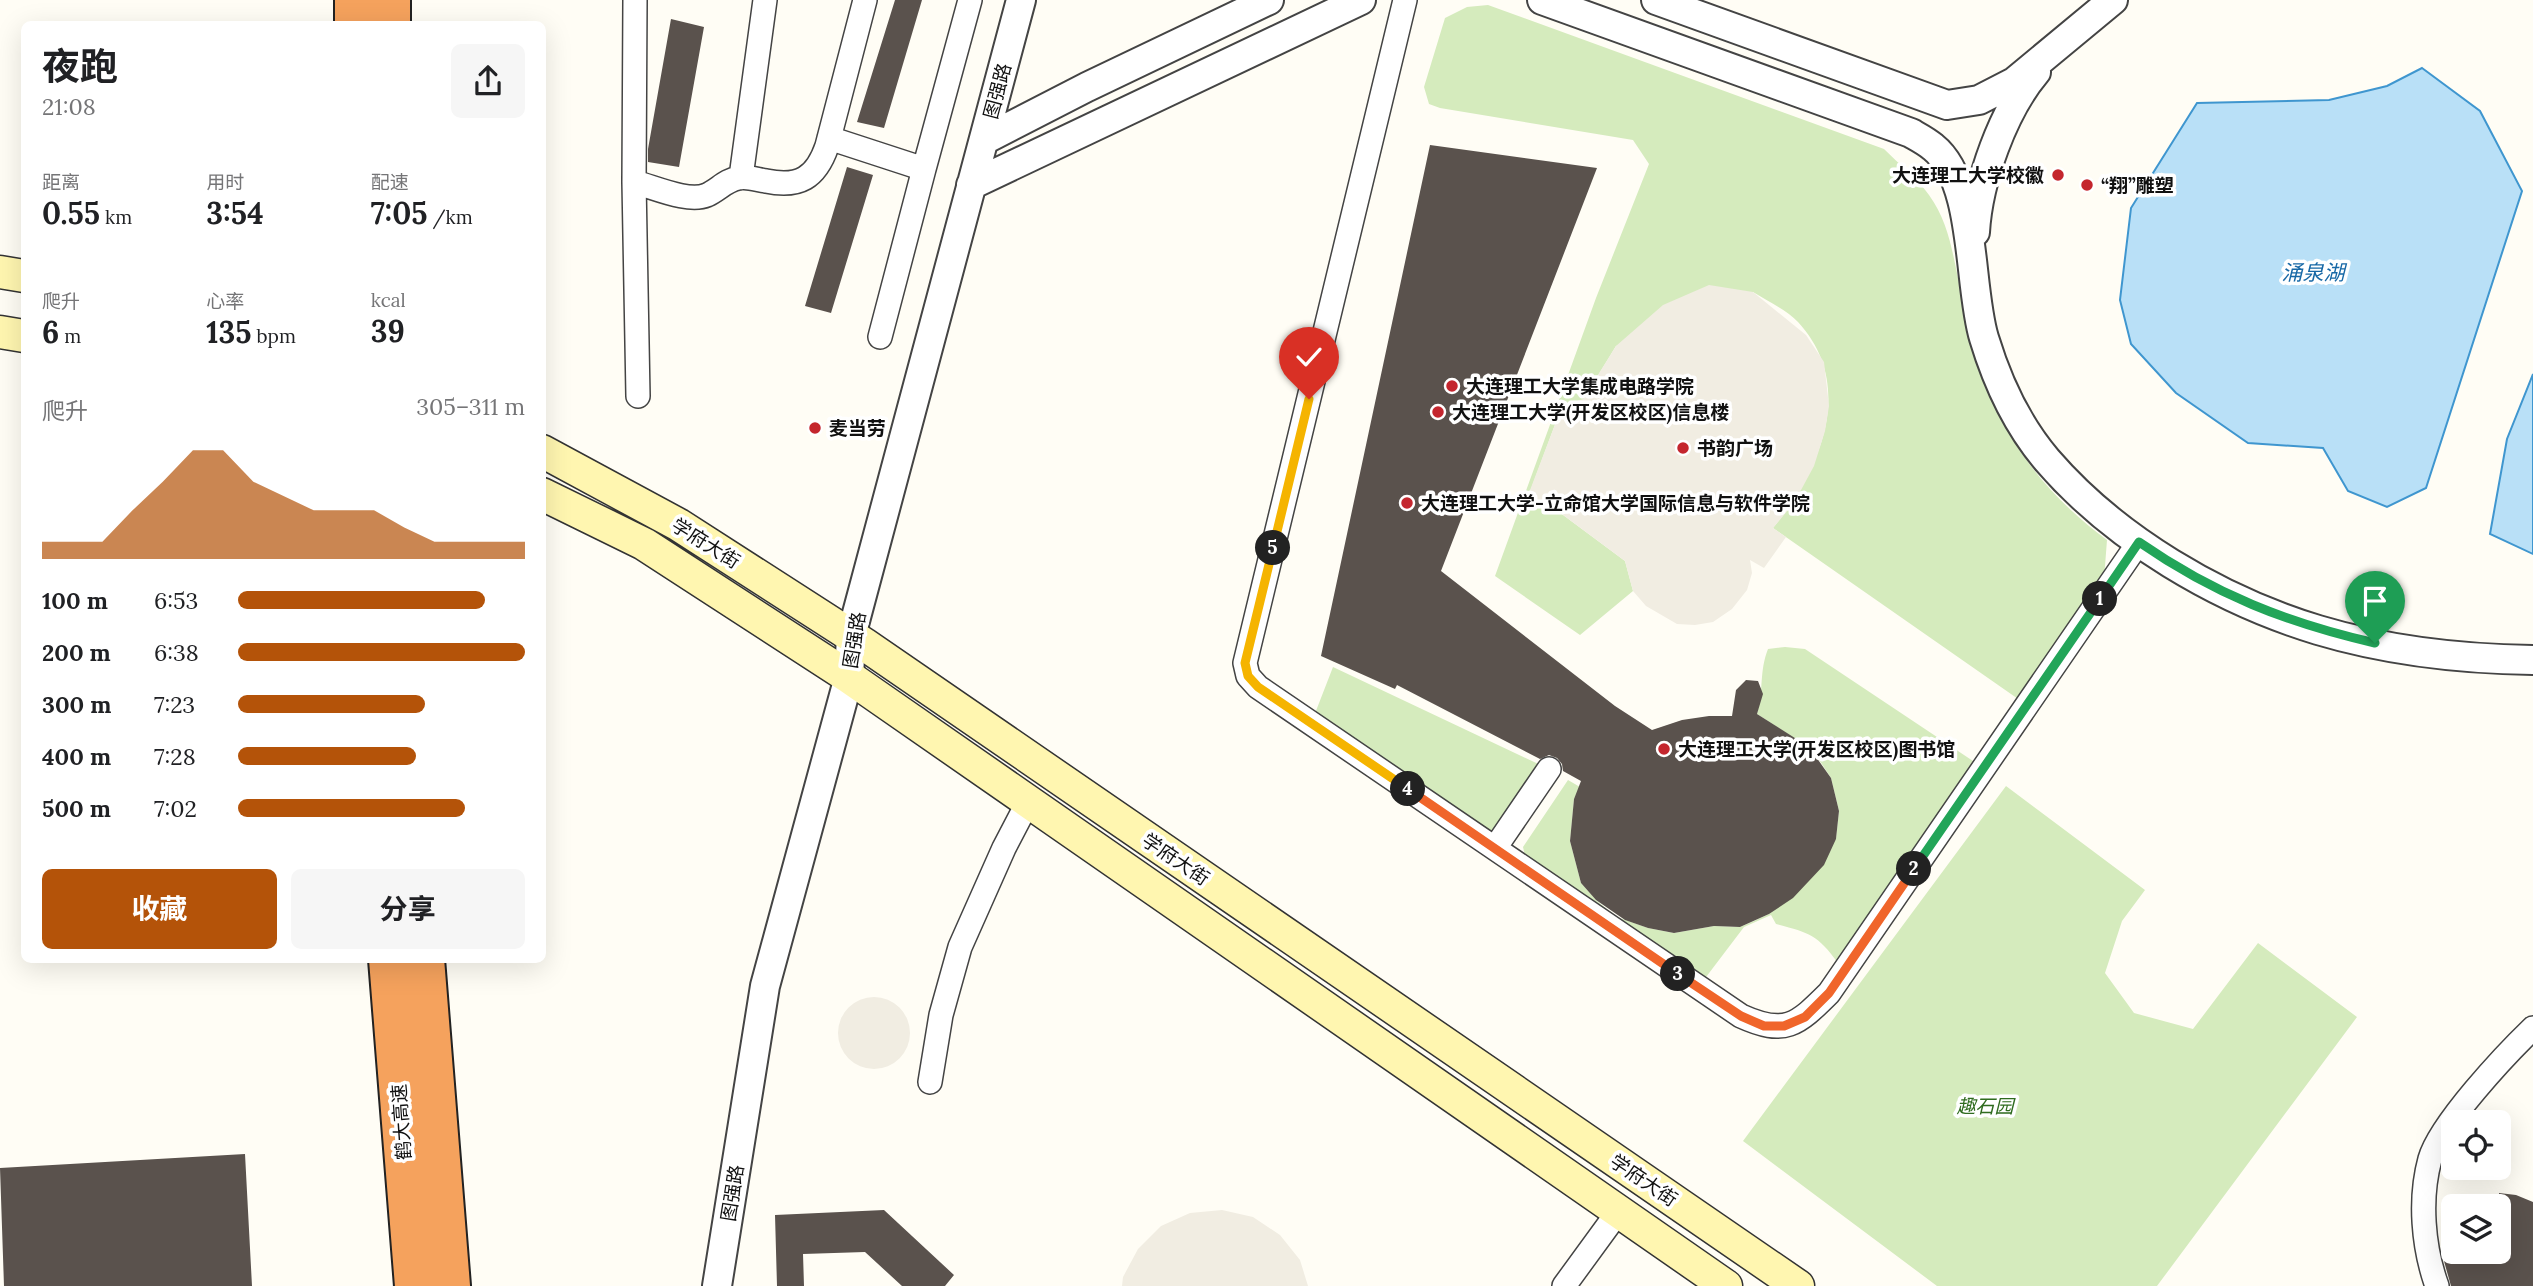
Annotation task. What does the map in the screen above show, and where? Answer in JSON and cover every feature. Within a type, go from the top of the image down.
[{"type":"highway","name":"鹤大高速","points":[[388,963],[414,1286]]},
{"type":"highway","name":"鹤大高速","points":[[425,963],[451,1286]]},
{"type":"main road","points":[[0,272],[21,276]]},
{"type":"main road","points":[[0,332],[21,336]]},
{"type":"main road","name":"学府大街","points":[[546,453],[679,525],[851,636],[1798,1286]]},
{"type":"main road","name":"学府大街","points":[[546,496],[644,544],[849,677],[1726,1286]]},
{"type":"street","points":[[635,0],[634,181],[638,396]]},
{"type":"street","points":[[741,177],[765,0]]},
{"type":"street","points":[[634,181],[692,199],[704,197],[726,182],[741,177],[781,184],[800,182],[821,164],[865,0]]},
{"type":"street","points":[[880,337],[970,0]]},
{"type":"street","name":"图强路","points":[[717,1286],[765,986],[849,677],[851,636],[1021,0]]},
{"type":"street","points":[[984,140],[1087,87],[1269,0]]},
{"type":"street","points":[[971,185],[1361,0]]},
{"type":"street","points":[[1405,0],[1245,663],[1248,676],[1258,687],[1741,1016],[1764,1026],[1784,1026],[1805,1017],[1829,993],[2139,542]]},
{"type":"street","points":[[1542,0],[1887,124],[1935,148],[1951,171],[1963,201],[1984,336],[1998,378],[2016,413],[2045,458],[2087,503],[2139,542],[2231,597],[2318,630],[2440,656],[2533,660]]},
{"type":"street","points":[[1656,0],[1947,105],[1979,100],[2014,82],[2113,0]]},
{"type":"street","points":[[1972,266],[1976,216],[1991,162],[2011,108],[2061,43]]},
{"type":"street","points":[[829,138],[924,169]]},
{"type":"street","points":[[1495,848],[1549,769]]},
{"type":"street","points":[[930,1082],[941,1015],[960,947],[1004,848],[1028,802]]},
{"type":"street","points":[[2437,1286],[2428,1262],[2424,1227],[2430,1157],[2445,1128],[2498,1064],[2533,1028]]},
{"type":"street","points":[[1564,1286],[1618,1212]]},
{"type":"green space","points":[[1488,5],[1884,149],[1924,189],[1936,206],[1947,231],[1978,353],[1990,391],[2006,427],[2025,458],[2046,484],[2069,508],[2107,540],[2104,579],[2021,701],[1773,528],[1805,480],[1817,454],[1825,427],[1828,400],[1826,373],[1816,347],[1798,322],[1753,292],[1616,346],[1583,400],[1562,406],[1525,505],[1555,509],[1625,561],[1633,591],[1580,635],[1495,576],[1596,298],[1649,164],[1633,140],[1429,104],[1424,87],[1445,18],[1467,7]]},
{"type":"green space","points":[[1768,649],[1805,649],[1982,767],[1838,963],[1818,940],[1776,924],[1771,915],[1744,927],[1700,985],[1526,860],[1523,847],[1568,780],[1580,787],[1574,799],[1570,841],[1581,883],[1597,901],[1617,917],[1648,928],[1674,933],[1714,926],[1740,927],[1769,914],[1836,839],[1839,811],[1831,778],[1816,755],[1757,714],[1763,665]]},
{"type":"green space","points":[[1333,667],[1549,769],[1489,837],[1314,716]]},
{"type":"green space","name":"趣石园","points":[[2006,786],[2145,890],[2122,921],[2105,973],[2134,1013],[2193,1029],[2258,943],[2357,1017],[2157,1286],[1937,1286],[1743,1141]]},
{"type":"shaded area","name":"书韵广场","points":[[1709,285],[1753,292],[1806,335],[1824,362],[1829,406],[1825,431],[1814,466],[1794,503],[1773,528],[1786,537],[1764,568],[1750,560],[1752,573],[1747,590],[1732,609],[1713,622],[1677,624],[1646,606],[1633,591],[1625,561],[1555,509],[1524,506],[1562,406],[1583,399],[1616,346],[1663,305]]},
{"type":"shaded area","points":[[874,997],[894,1003],[904,1013],[910,1033],[904,1053],[894,1063],[874,1069],[854,1063],[844,1053],[838,1033],[844,1013],[854,1003]]},
{"type":"shaded area","points":[[1222,1210],[1253,1217],[1280,1235],[1300,1260],[1308,1286],[1122,1286],[1123,1277],[1138,1249],[1161,1226],[1190,1213]]},
{"type":"water","name":"涌泉湖","points":[[2422,68],[2480,111],[2522,191],[2426,488],[2387,507],[2348,491],[2323,448],[2248,443],[2176,393],[2131,344],[2120,300],[2131,208],[2197,103],[2329,100],[2387,86]]},
{"type":"water","points":[[2533,374],[2533,554],[2490,534],[2507,439]]},
{"type":"building","points":[[895,0],[922,0],[884,128],[857,122]]},
{"type":"building","points":[[671,19],[704,27],[679,167],[648,162]]},
{"type":"building","points":[[1430,145],[1597,168],[1441,571],[1615,706],[1652,730],[1682,720],[1732,716],[1736,690],[1746,680],[1758,681],[1763,694],[1757,714],[1809,747],[1831,778],[1839,811],[1836,839],[1824,865],[1793,898],[1769,914],[1740,927],[1714,926],[1674,933],[1625,920],[1596,900],[1581,883],[1570,841],[1574,799],[1581,781],[1563,771],[1557,758],[1549,755],[1540,759],[1397,685],[1395,689],[1321,656]]},
{"type":"building","points":[[847,167],[873,175],[831,313],[805,306]]},
{"type":"building","points":[[245,1154],[252,1286],[4,1286],[0,1168]]},
{"type":"building","points":[[2511,1194],[2533,1202],[2533,1286],[2451,1286],[2445,1264],[2511,1264]]},
{"type":"building","points":[[884,1210],[954,1275],[945,1286],[902,1286],[865,1252],[803,1254],[804,1286],[777,1286],[775,1215]]},
{"type":"place","name":"大连理工大学校徽","points":[[2058,175]]},
{"type":"place","name":"“翔”雕塑","points":[[2087,185]]},
{"type":"place","name":"大连理工大学集成电路学院","points":[[1452,386]]},
{"type":"place","name":"大连理工大学(开发区校区)信息楼","points":[[1438,412]]},
{"type":"place","name":"麦当劳","points":[[815,428]]},
{"type":"place","name":"书韵广场","points":[[1683,448]]},
{"type":"place","name":"大连理工大学-立命馆大学国际信息与软件学院","points":[[1407,503]]},
{"type":"place","name":"大连理工大学(开发区校区)图书馆","points":[[1664,749]]},
{"type":"route","points":[[1309,399],[1245,663],[1248,676],[1258,687],[1668,968],[1741,1016],[1764,1026],[1784,1026],[1805,1017],[1829,993],[2139,542],[2231,597],[2318,630],[2375,643]]}]
